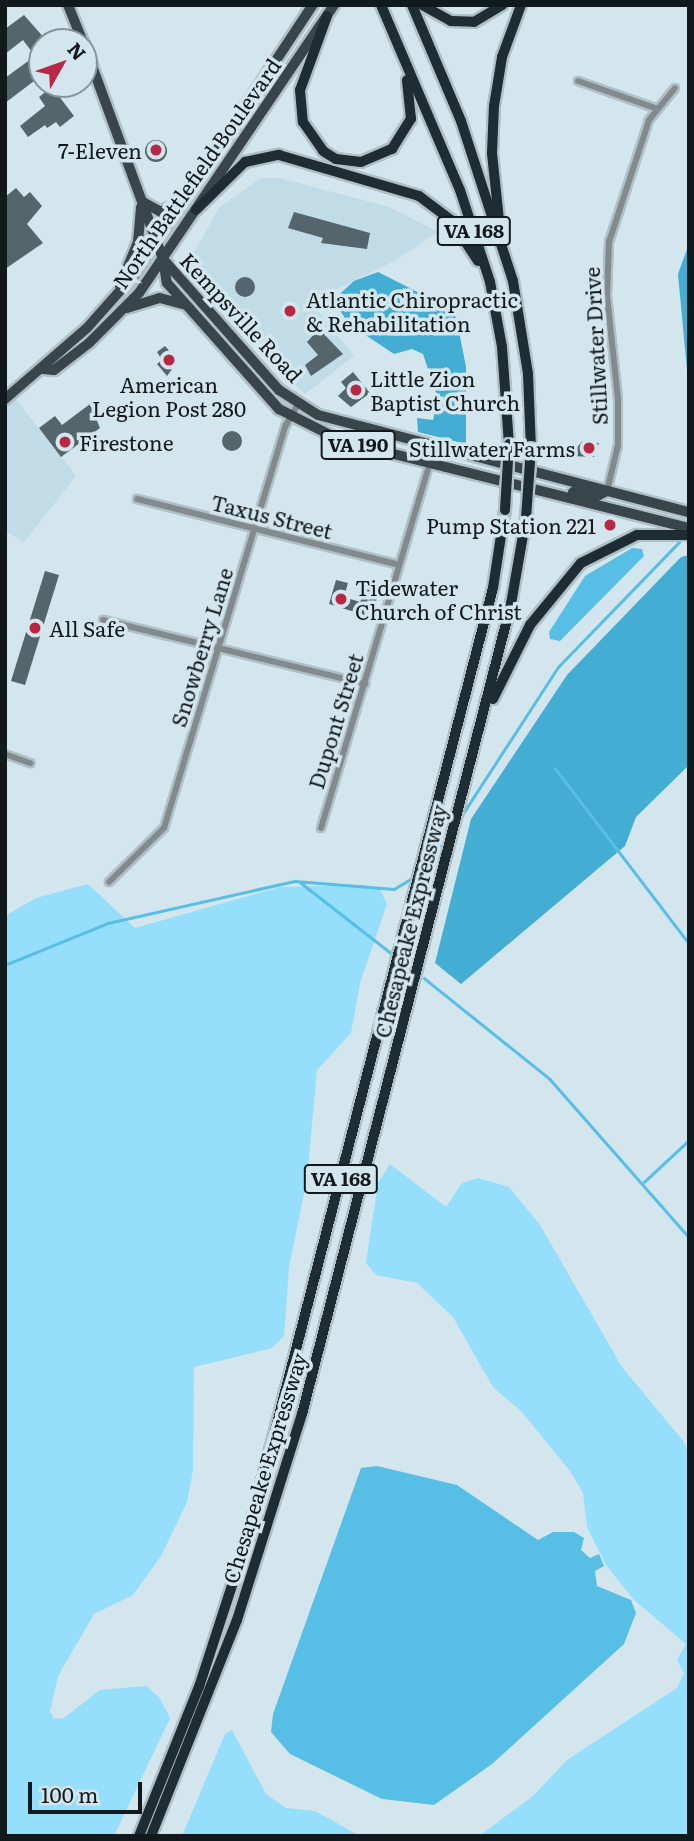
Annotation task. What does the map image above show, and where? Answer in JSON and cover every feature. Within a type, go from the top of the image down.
[{"type":"highway","name":"Chesapeake Expressway","points":[[139,1836],[199,1687],[247,1539],[493,588],[506,510],[509,444],[492,293],[460,190],[381,5]]},
{"type":"highway","name":"Chesapeake Expressway","points":[[151,1836],[222,1662],[288,1464],[511,604],[526,518],[531,448],[520,317],[503,247],[461,121],[412,5]]},
{"type":"highway","points":[[422,5],[451,21],[474,22],[502,5]]},
{"type":"highway","points":[[503,247],[492,163],[494,106],[502,57],[521,5]]},
{"type":"highway","points":[[327,16],[304,69],[300,102],[307,131],[336,159],[374,160],[407,131],[411,95],[392,31]]},
{"type":"highway","points":[[196,210],[241,164],[262,156],[284,156],[363,178],[436,206],[463,234],[492,293]]},
{"type":"highway","points":[[457,816],[501,678],[556,590],[581,563],[622,539],[652,533],[689,535]]},
{"type":"main road","name":"VA 190","points":[[68,5],[78,28]]},
{"type":"main road","name":"North Battlefield Boulevard","points":[[5,399],[43,369],[114,300],[157,244],[313,5]]},
{"type":"main road","name":"North Battlefield Boulevard","points":[[43,369],[54,370],[126,308],[163,259],[334,5]]},
{"type":"main road","name":"VA 190","points":[[98,82],[163,259]]},
{"type":"main road","points":[[140,200],[156,212],[188,197]]},
{"type":"main road","points":[[114,300],[136,249],[140,200]]},
{"type":"main road","name":"Kempsville Road","points":[[163,259],[263,373],[298,404],[343,425],[689,512]]},
{"type":"main road","name":"Kempsville Road","points":[[163,259],[167,283],[260,391],[290,417],[335,439],[689,528]]},
{"type":"main road","points":[[126,308],[160,298],[184,304]]},
{"type":"main road","points":[[549,492],[597,496],[607,491]]},
{"type":"street","points":[[578,81],[655,108]]},
{"type":"street","name":"Stillwater Drive","points":[[607,491],[618,410],[607,296],[609,242],[621,194],[655,108],[675,88]]},
{"type":"street","name":"Snowberry Lane","points":[[109,882],[164,828],[290,417],[298,404]]},
{"type":"street","name":"Dupont Street","points":[[321,828],[430,463]]},
{"type":"street","name":"Taxus Street","points":[[137,499],[399,565]]},
{"type":"street","points":[[103,620],[366,684]]},
{"type":"street","points":[[5,754],[30,763]]},
{"type":"shaded area","points":[[261,178],[280,178],[389,207],[438,232],[396,260],[311,302],[354,356],[305,394],[267,359],[187,265],[219,208]]},
{"type":"shaded area","points":[[689,244],[689,392],[678,274]]},
{"type":"shaded area","points":[[378,272],[455,311],[466,367],[466,444],[418,432],[417,418],[433,420],[438,399],[423,354],[412,349],[394,354],[349,324],[333,300],[354,281]]},
{"type":"shaded area","points":[[12,394],[76,476],[24,542],[5,531],[5,399]]},
{"type":"shaded area","points":[[632,548],[642,549],[644,556],[560,641],[550,639],[549,632],[585,576]]},
{"type":"shaded area","points":[[689,555],[689,765],[636,817],[625,846],[461,984],[435,963],[471,819],[567,675],[681,557]]},
{"type":"shaded area","points":[[88,884],[135,928],[280,887],[363,885],[380,889],[387,904],[360,983],[351,1033],[317,1070],[307,1179],[289,1267],[284,1336],[272,1348],[194,1367],[193,1470],[187,1502],[161,1556],[133,1595],[94,1614],[58,1676],[50,1711],[54,1719],[64,1718],[100,1690],[146,1686],[159,1697],[170,1718],[114,1836],[5,1836],[5,916],[36,898]]},
{"type":"shaded area","points":[[390,1164],[446,1207],[462,1183],[478,1178],[509,1187],[540,1225],[622,1367],[684,1442],[689,1455],[689,1836],[479,1836],[533,1796],[567,1760],[677,1688],[684,1673],[677,1660],[686,1644],[633,1599],[606,1565],[587,1527],[583,1493],[570,1471],[522,1412],[493,1387],[453,1317],[417,1283],[376,1275],[366,1263],[378,1183]]},
{"type":"shaded area","points":[[377,1466],[457,1485],[538,1540],[553,1532],[574,1532],[584,1538],[581,1550],[590,1558],[599,1554],[604,1566],[595,1571],[597,1586],[631,1600],[636,1613],[624,1644],[492,1764],[434,1805],[382,1799],[290,1754],[271,1732],[273,1714],[361,1468]]},
{"type":"shaded area","points":[[232,1730],[266,1794],[286,1808],[315,1811],[360,1836],[182,1836],[225,1734]]},
{"type":"building","points":[[24,15],[35,28],[28,28],[28,47],[23,40],[5,54],[5,29]]},
{"type":"building","points":[[28,61],[28,86],[5,103],[5,78]]},
{"type":"building","points":[[40,98],[60,98],[74,116],[60,127],[56,122],[47,128],[45,125],[28,137],[20,126],[45,106]]},
{"type":"building","name":"7-Eleven","points":[[156,140],[164,143],[167,151],[164,159],[156,162],[148,159],[145,151],[148,143]]},
{"type":"building","points":[[16,188],[24,197],[30,192],[42,206],[27,224],[43,243],[5,269],[5,197]]},
{"type":"building","points":[[294,212],[370,233],[367,249],[321,243],[323,238],[288,228]]},
{"type":"building","points":[[245,277],[252,280],[255,287],[252,294],[245,297],[238,294],[235,287],[238,280]]},
{"type":"building","points":[[319,329],[343,354],[311,376],[305,365],[318,355],[307,342]]},
{"type":"building","name":"American Legion Post 280","points":[[165,346],[178,361],[167,376],[157,364],[162,360],[157,352]]},
{"type":"building","name":"Little Zion Baptist Church","points":[[353,372],[370,393],[351,407],[338,396],[346,388],[341,382]]},
{"type":"building","name":"Firestone","points":[[90,404],[100,428],[61,457],[39,428],[55,416],[62,425]]},
{"type":"building","points":[[232,431],[239,434],[242,441],[239,448],[232,451],[225,448],[222,441],[225,434]]},
{"type":"building","name":"Stillwater Farms","points":[[582,441],[599,443],[594,457],[571,456]]},
{"type":"building","name":"All Safe","points":[[45,571],[59,575],[25,685],[11,681]]},
{"type":"building","name":"Tidewater Church of Christ","points":[[336,580],[348,583],[344,597],[360,602],[367,589],[379,592],[371,617],[329,604]]},
{"type":"waterway","points":[[689,359],[689,368]]},
{"type":"waterway","points":[[460,818],[558,667],[679,542]]},
{"type":"waterway","points":[[555,768],[689,943]]},
{"type":"waterway","points":[[431,857],[444,839]]},
{"type":"waterway","points":[[5,965],[108,923],[295,881],[394,889],[414,877]]},
{"type":"waterway","points":[[300,882],[391,953]]},
{"type":"waterway","points":[[404,963],[410,968]]},
{"type":"waterway","points":[[424,978],[550,1079],[689,1237]]},
{"type":"waterway","points":[[644,1182],[689,1140]]},
{"type":"place","name":"7-Eleven","points":[[156,150]]},
{"type":"place","name":"Atlantic Chiropractic & Rehabilitation","points":[[290,311]]},
{"type":"place","name":"American Legion Post 280","points":[[169,360]]},
{"type":"place","name":"Little Zion Baptist Church","points":[[356,390]]},
{"type":"place","name":"Firestone","points":[[65,442]]},
{"type":"place","name":"Stillwater Farms","points":[[589,448]]},
{"type":"place","name":"Pump Station 221","points":[[610,525]]},
{"type":"place","name":"Tidewater Church of Christ","points":[[341,599]]},
{"type":"place","name":"All Safe","points":[[35,628]]}]
